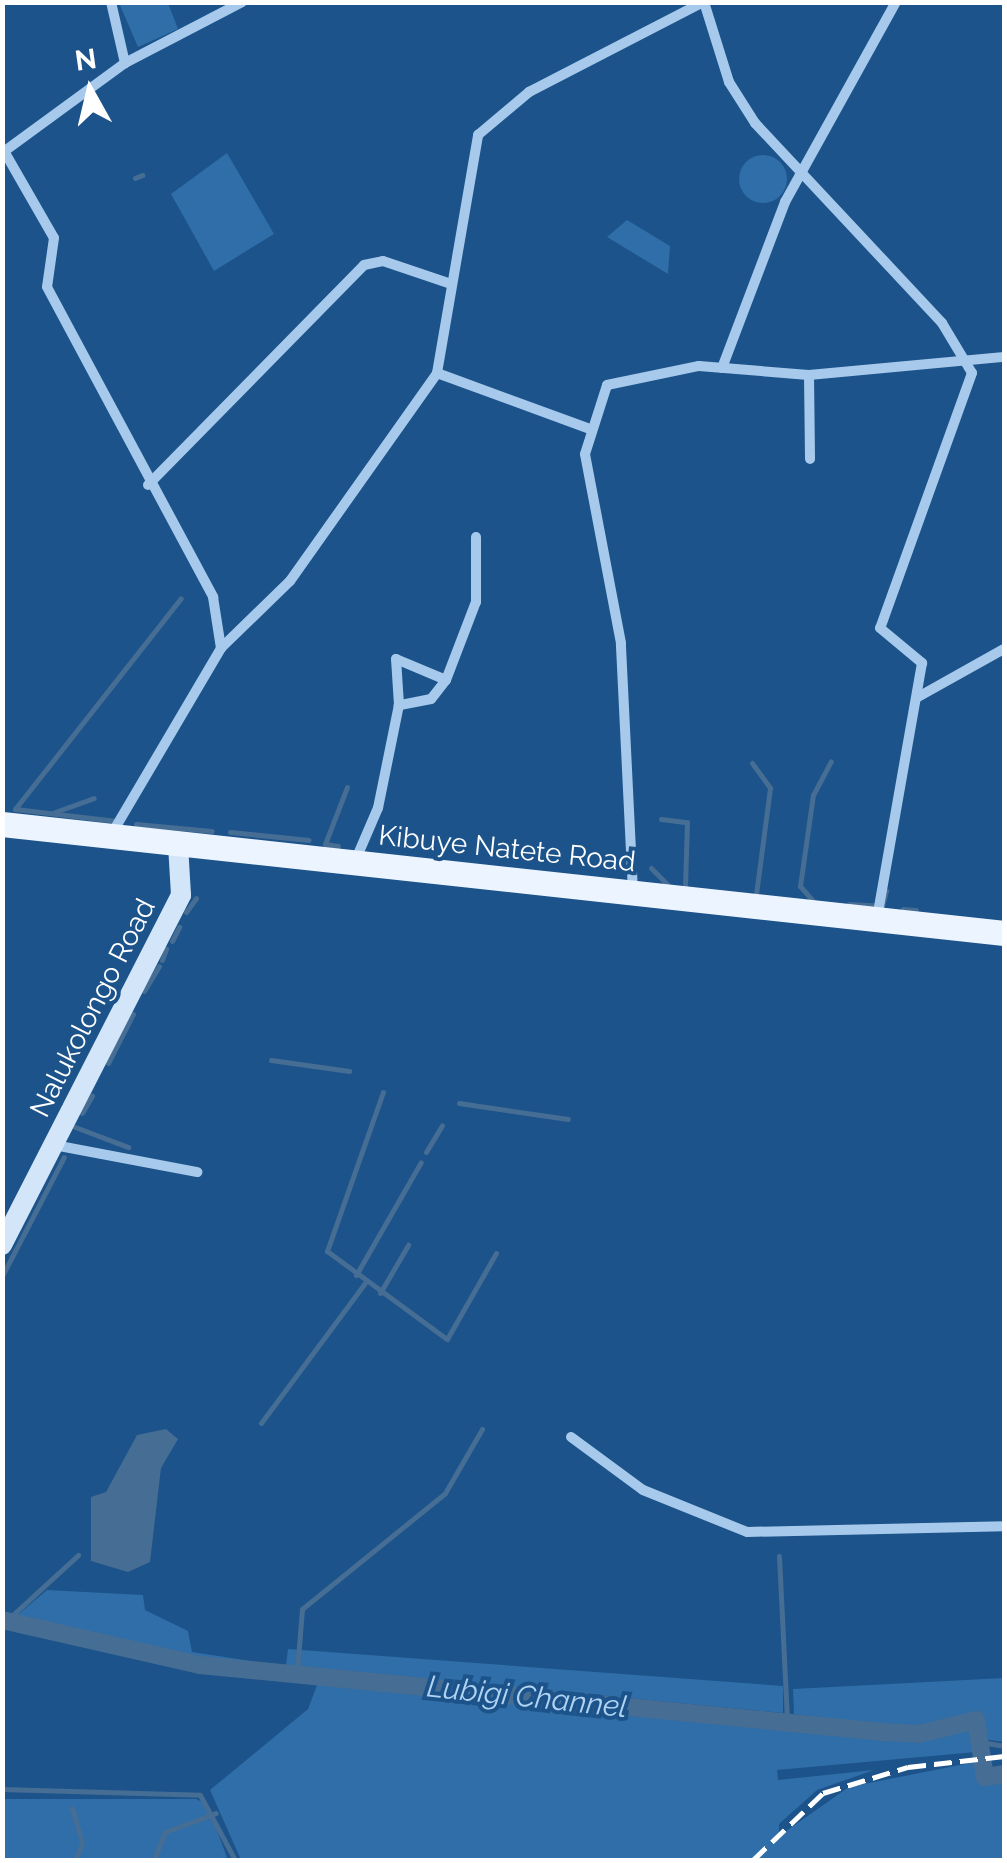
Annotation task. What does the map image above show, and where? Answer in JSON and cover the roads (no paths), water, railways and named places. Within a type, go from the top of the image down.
[{"type":"main road","name":"Kibuye Natete Road","points":[[2,824],[1004,933]]},
{"type":"street","points":[[111,2],[125,63]]},
{"type":"street","points":[[221,648],[213,598],[52,300],[43,272],[54,238],[3,152],[125,63],[242,2]]},
{"type":"street","points":[[111,836],[221,648],[290,580],[437,373],[478,135],[529,92],[704,2],[738,99],[798,175],[966,357],[971,386],[880,628],[920,658],[918,696],[876,919]]},
{"type":"street","points":[[722,368],[798,175],[896,2]]},
{"type":"street","points":[[148,484],[364,265],[383,261],[450,284]]},
{"type":"street","points":[[633,892],[624,669],[593,529],[587,428],[611,382],[722,368],[809,375],[966,357],[1004,357]]},
{"type":"street","points":[[437,373],[587,428]]},
{"type":"street","points":[[809,375],[810,459]]},
{"type":"street","points":[[399,705],[431,699],[446,680],[478,589],[476,537]]},
{"type":"street","points":[[918,696],[1004,649]]},
{"type":"street","points":[[354,863],[378,808],[399,705],[396,660],[446,680]]},
{"type":"street","name":"Nalukolongo Road","points":[[2,1245],[181,895],[178,844]]},
{"type":"street","points":[[54,1146],[198,1172]]},
{"type":"street","points":[[571,1436],[642,1490],[747,1532],[1004,1526]]},
{"type":"waterway","points":[[135,178],[142,175]]},
{"type":"waterway","points":[[15,809],[181,598]]},
{"type":"waterway","points":[[813,901],[800,886],[813,795],[831,761]]},
{"type":"waterway","points":[[752,763],[770,788],[756,895]]},
{"type":"waterway","points":[[338,846],[325,844],[347,787]]},
{"type":"waterway","points":[[55,812],[94,798]]},
{"type":"waterway","points":[[15,809],[116,821]]},
{"type":"waterway","points":[[661,819],[687,822],[685,887]]},
{"type":"waterway","points":[[136,824],[212,831]]},
{"type":"waterway","points":[[230,832],[309,840]]},
{"type":"waterway","points":[[651,868],[668,885]]},
{"type":"waterway","points":[[849,904],[882,906],[886,891]]},
{"type":"waterway","points":[[186,912],[196,898]]},
{"type":"waterway","points":[[903,909],[916,910]]},
{"type":"waterway","points":[[172,941],[179,927]]},
{"type":"waterway","points":[[162,960],[166,949]]},
{"type":"waterway","points":[[144,991],[159,966]]},
{"type":"waterway","points":[[108,1063],[133,1014]]},
{"type":"waterway","points":[[271,1060],[349,1071]]},
{"type":"waterway","points":[[383,1092],[327,1251],[447,1339],[496,1253]]},
{"type":"waterway","points":[[82,1113],[92,1096]]},
{"type":"waterway","points":[[459,1103],[568,1119]]},
{"type":"waterway","points":[[426,1152],[442,1125]]},
{"type":"waterway","points":[[75,1127],[128,1147]]},
{"type":"waterway","points":[[2,1276],[64,1157]]},
{"type":"waterway","points":[[356,1275],[421,1162]]},
{"type":"waterway","points":[[380,1293],[408,1245]]},
{"type":"waterway","points":[[261,1423],[365,1283]]},
{"type":"waterway","points":[[297,1670],[302,1609],[445,1493],[482,1429]]},
{"type":"waterway","points":[[6,1621],[78,1555]]},
{"type":"waterway","points":[[779,1556],[787,1719]]},
{"type":"waterway","name":"Lubigi Channel","points":[[2,1620],[200,1665],[883,1732],[919,1734],[976,1720],[985,1777],[1004,1774]]},
{"type":"waterway","points":[[980,1742],[1004,1746]]},
{"type":"waterway","points":[[2,1789],[200,1795],[235,1860]]},
{"type":"waterway","points":[[72,1808],[82,1843],[75,1860]]},
{"type":"waterway","points":[[154,1860],[165,1832],[216,1813]]},
{"type":"railway","points":[[753,1860],[823,1793],[908,1767],[1004,1756]]}]
